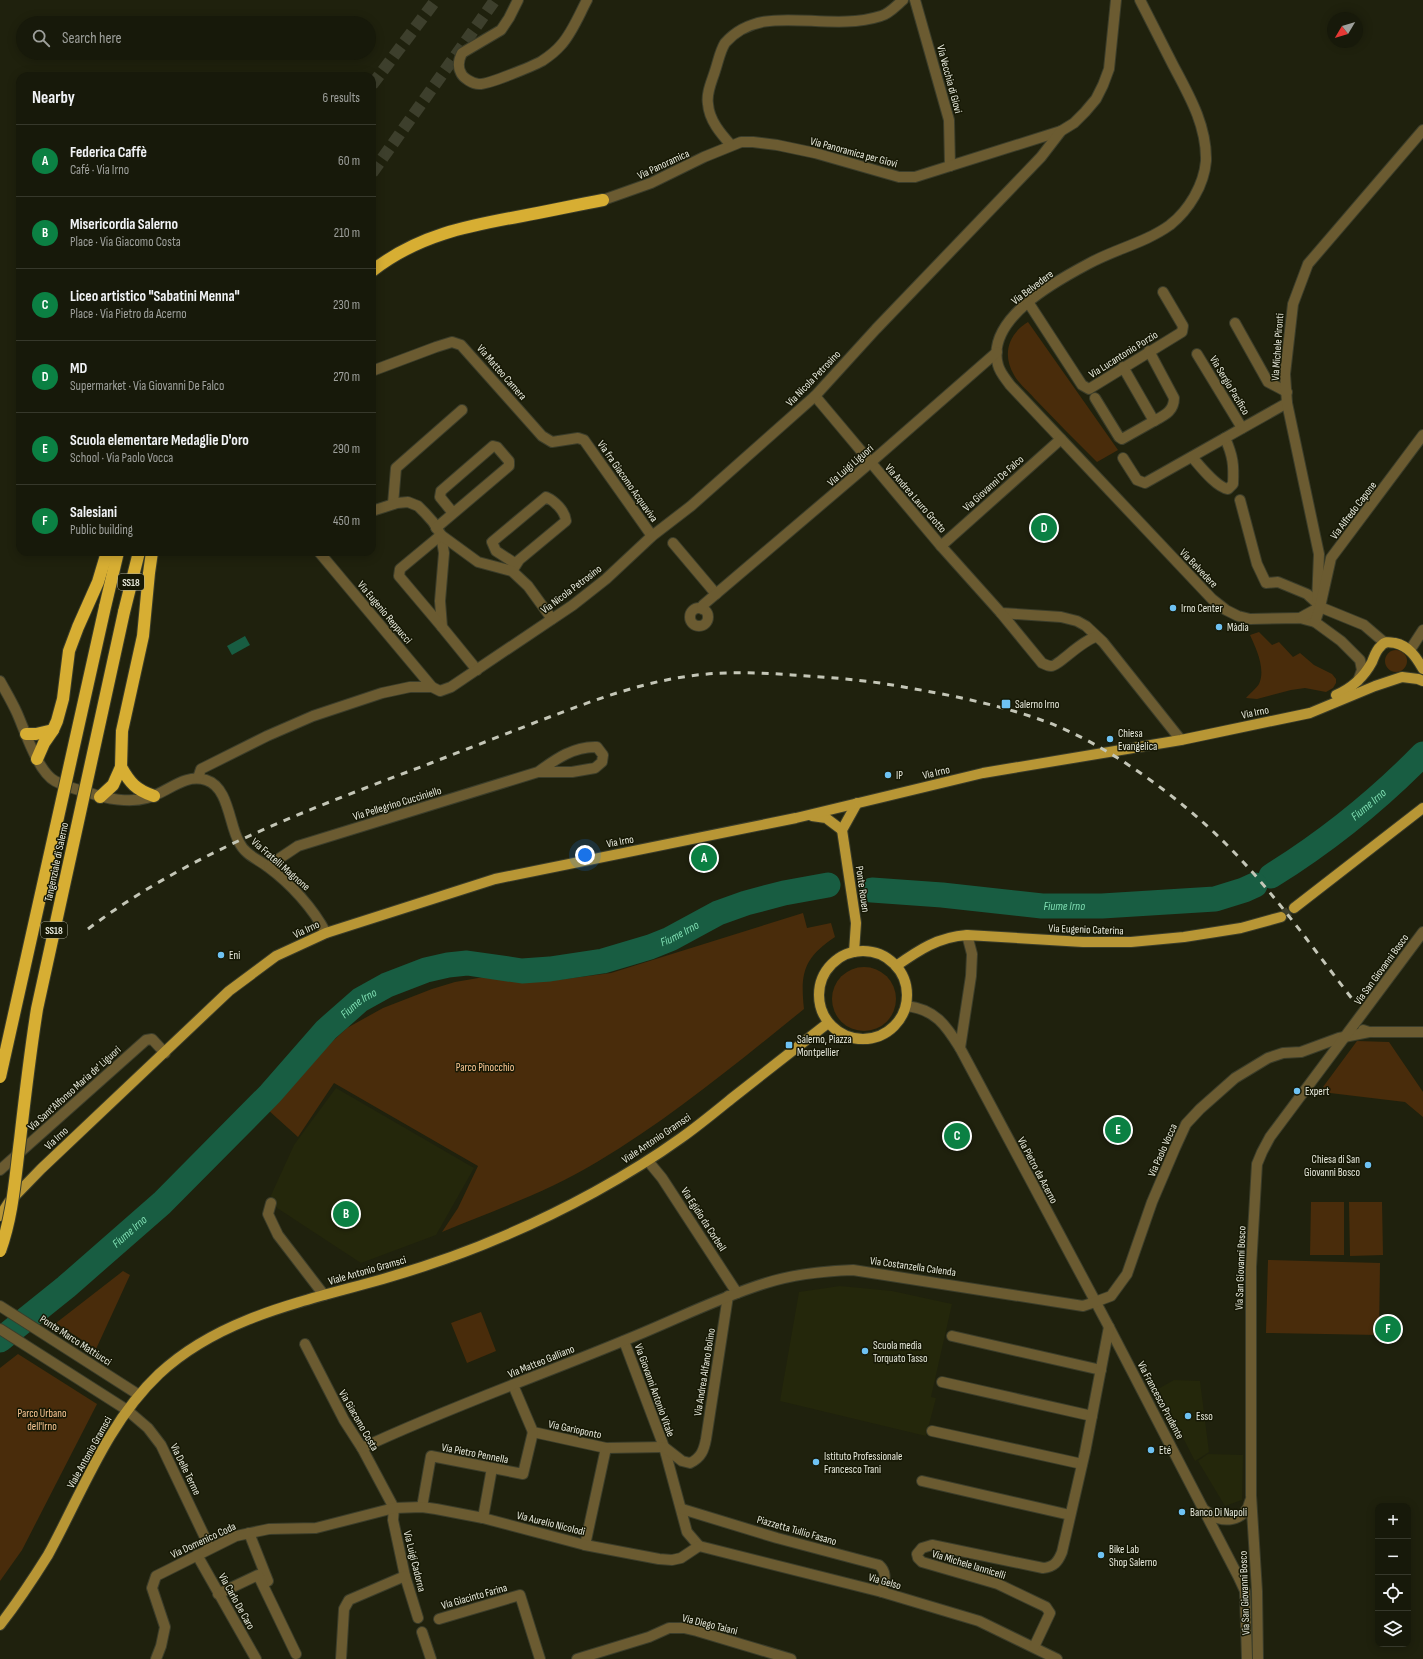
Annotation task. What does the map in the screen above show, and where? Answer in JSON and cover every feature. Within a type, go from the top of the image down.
[{"type":"highway","points":[[376,268],[390,257],[432,236],[453,230],[603,200]]},
{"type":"highway","points":[[37,759],[44,744],[54,730],[63,699],[69,651],[98,582],[106,556]]},
{"type":"highway","name":"Tangenziale di Salerno","points":[[0,1077],[117,556]]},
{"type":"highway","name":"Tangenziale di Salerno","points":[[0,1251],[11,1212],[28,1062],[37,1009],[124,612],[138,556]]},
{"type":"highway","points":[[100,797],[113,785],[121,767],[122,731],[143,636],[151,556]]},
{"type":"highway","points":[[26,734],[36,734],[54,730]]},
{"type":"highway","points":[[121,767],[129,780],[140,791],[154,796]]},
{"type":"main road","points":[[1385,643],[1389,641],[1400,644],[1410,650],[1421,667]]},
{"type":"main road","name":"Via Irno","points":[[1310,713],[1330,698],[1348,690],[1367,670],[1381,645],[1385,643]]},
{"type":"main road","name":"Via Irno","points":[[0,1216],[10,1202],[41,1169],[165,1053],[228,991],[276,956],[326,933],[494,879],[808,815],[983,773],[1181,740],[1310,713],[1396,678],[1407,677],[1423,681]]},
{"type":"main road","points":[[808,815],[826,818],[842,830],[857,803]]},
{"type":"main road","points":[[1294,908],[1423,808]]},
{"type":"main road","name":"Ponte Rouen","points":[[842,830],[856,923],[854,952]]},
{"type":"main road","name":"Via Eugenio Caterina","points":[[896,966],[932,943],[952,936],[967,935],[1084,942],[1131,942],[1184,937],[1241,928],[1280,917]]},
{"type":"main road","points":[[854,952],[873,952],[890,960],[896,966],[906,985],[907,996],[906,1006],[901,1018],[893,1028],[882,1036],[869,1040],[858,1040],[846,1037],[836,1031],[828,1023],[822,1011],[819,999],[819,986],[824,974],[832,964],[842,956],[854,952]]},
{"type":"main road","name":"Viale Antonio Gramsci","points":[[0,1626],[48,1555],[104,1448],[127,1410],[139,1394],[160,1373],[188,1350],[215,1334],[245,1321],[324,1295],[470,1251],[584,1198],[682,1138],[828,1023]]},
{"type":"main road","name":"Via Irno","points":[[0,1208],[10,1202]]},
{"type":"street","points":[[518,0],[501,30],[462,53],[459,59],[459,67],[461,74],[470,81],[478,84],[489,83],[541,61],[561,45],[574,26],[587,0]]},
{"type":"street","points":[[793,9],[846,19],[863,20],[883,16],[903,0]]},
{"type":"street","name":"Via Vecchia di Giovi","points":[[915,0],[949,120],[950,166]]},
{"type":"street","name":"Via Nicola Petrosino","points":[[198,778],[201,769],[267,736],[313,716],[382,693],[410,687],[432,687],[440,691],[446,689],[477,670],[573,605],[600,584],[652,536],[691,506],[815,396],[876,329],[1041,157],[1061,130],[1074,123],[1085,112],[1096,99],[1109,69],[1116,0]]},
{"type":"street","name":"Via Belvedere","points":[[1140,0],[1194,104],[1205,145],[1206,162],[1202,179],[1191,202],[1184,212],[1170,224],[1137,244],[1090,263],[1050,286],[1028,302],[1017,312],[1001,334],[997,352],[997,364],[1010,385],[1196,582],[1226,610],[1238,616],[1250,619],[1300,618],[1315,622],[1341,640],[1360,660],[1362,670],[1358,680]]},
{"type":"street","points":[[731,145],[718,130],[708,104],[710,86],[725,43],[738,24],[744,19]]},
{"type":"street","name":"Via Panoramica per Giovi","points":[[731,145],[741,142],[753,142],[777,145],[815,153],[899,176],[915,177],[1061,130]]},
{"type":"street","name":"Via Michele Pironti","points":[[1319,605],[1319,554],[1287,397],[1285,374],[1293,304],[1308,264],[1423,130]]},
{"type":"street","name":"Via Panoramica","points":[[603,200],[651,184],[731,145]]},
{"type":"street","name":"Via Lucantonio Porzio","points":[[1028,302],[1078,380],[1085,388],[1091,389],[1123,367],[1182,332],[1183,326],[1163,292]]},
{"type":"street","points":[[1123,458],[1138,480],[1145,483],[1242,428],[1287,397],[1268,382],[1235,324]]},
{"type":"street","name":"Via Matteo Camera","points":[[376,370],[452,342],[461,345],[542,436],[552,442],[578,438],[584,440]]},
{"type":"street","points":[[1095,398],[1119,437],[1122,439],[1171,410],[1174,404],[1174,398],[1149,351]]},
{"type":"street","name":"Via Luigi Liguori","points":[[703,607],[716,594],[870,463],[997,352]]},
{"type":"street","name":"Via Sergio Pacifico","points":[[1197,354],[1242,428]]},
{"type":"street","points":[[1123,367],[1157,419]]},
{"type":"street","name":"Via Andrea Lauro Grotto","points":[[815,396],[870,463],[1001,613],[1042,663],[1050,667],[1055,665],[1076,647],[1096,636]]},
{"type":"street","points":[[393,504],[396,468],[462,410]]},
{"type":"street","name":"Via Alfredo Capone","points":[[1319,605],[1331,558],[1423,435]]},
{"type":"street","points":[[1192,457],[1224,488],[1228,489],[1232,484],[1234,466],[1232,453],[1225,438]]},
{"type":"street","name":"Via Giovanni De Falco","points":[[941,546],[1061,439]]},
{"type":"street","name":"Via fra Giacomo Acquaviva","points":[[584,440],[652,536]]},
{"type":"street","points":[[453,513],[440,496],[441,491],[493,446],[497,447],[509,461],[509,466],[453,513],[439,532],[400,569],[399,576],[477,670]]},
{"type":"street","points":[[514,568],[519,560],[566,522],[566,515],[553,500],[546,497],[492,542],[496,551],[514,568],[552,619]]},
{"type":"street","points":[[1240,500],[1257,564],[1266,583],[1278,582],[1307,594],[1319,605],[1364,626],[1385,643]]},
{"type":"street","points":[[376,510],[393,504],[408,502],[418,506],[439,532],[478,562],[514,568]]},
{"type":"street","points":[[439,532],[444,553],[440,601],[442,628]]},
{"type":"street","points":[[673,542],[716,594]]},
{"type":"street","name":"Via Eugenio Reppucci","points":[[322,556],[432,687]]},
{"type":"street","points":[[1315,622],[1319,605]]},
{"type":"street","name":"Via Belvedere","points":[[1300,618],[1319,605]]},
{"type":"street","points":[[1001,613],[1061,617],[1077,621],[1086,626],[1103,642],[1181,740]]},
{"type":"street","points":[[1410,650],[1423,630]]},
{"type":"street","points":[[0,681],[11,700],[37,759],[54,781],[100,797],[134,800],[154,796],[189,778],[198,778]]},
{"type":"street","name":"Via Pellegrino Cucciniello","points":[[269,867],[298,846],[538,772],[572,772],[595,768],[602,762],[603,754],[597,747],[578,749],[558,758],[538,772]]},
{"type":"street","name":"Via Fratelli Magnone","points":[[198,778],[207,780],[221,792],[238,842],[247,853],[269,867],[304,900],[318,917],[326,933]]},
{"type":"street","name":"Via San Giovanni Bosco","points":[[1258,1659],[1257,1591],[1251,1495],[1251,1267],[1257,1164],[1270,1137],[1423,932]]},
{"type":"street","points":[[960,1048],[971,976],[972,954],[967,935]]},
{"type":"street","name":"Via Pietro da Acerno","points":[[906,1006],[918,1007],[926,1010],[939,1019],[949,1029],[1095,1302]]},
{"type":"street","points":[[1360,1018],[1360,1026],[1362,1030],[1369,1032]]},
{"type":"street","name":"Via Paolo Vocca","points":[[1095,1302],[1111,1296],[1127,1274],[1152,1202],[1186,1124],[1200,1109],[1235,1078],[1268,1058],[1283,1053],[1301,1052],[1324,1045],[1339,1038],[1369,1032],[1423,1032]]},
{"type":"street","name":"Via Sant'Alfonso Maria de' Liguori","points":[[0,1170],[146,1040],[152,1039],[165,1053]]},
{"type":"street","points":[[1320,1070],[1326,1060],[1327,1051],[1324,1045]]},
{"type":"street","name":"Via Egidio da Corbeil","points":[[648,1160],[662,1178],[733,1294]]},
{"type":"street","points":[[271,1203],[268,1214],[278,1235],[324,1295]]},
{"type":"street","name":"Via Costanzella Calenda","points":[[733,1294],[767,1282],[795,1276],[827,1271],[853,1270],[1083,1306],[1095,1302]]},
{"type":"street","name":"Via Matteo Galliano","points":[[362,1448],[427,1419],[624,1341],[733,1294]]},
{"type":"street","name":"Via Andrea Alfano Bolino","points":[[664,1448],[682,1461],[690,1463],[697,1460],[703,1450],[733,1294]]},
{"type":"street","name":"Via Francesco Prudente","points":[[1095,1302],[1205,1510],[1245,1591],[1247,1659]]},
{"type":"street","name":"Ponte Marco Mattiucci","points":[[0,1306],[139,1394]]},
{"type":"street","name":"Via Michele Iannicelli","points":[[1034,1647],[1050,1613],[1046,1607],[998,1584],[922,1562],[918,1558],[917,1554],[922,1548],[932,1545],[1043,1568],[1051,1567],[1056,1563],[1062,1552],[1082,1464],[1109,1327]]},
{"type":"street","points":[[0,1329],[127,1410]]},
{"type":"street","points":[[952,1336],[1101,1370]]},
{"type":"street","name":"Via Giovanni Antonio Vitale","points":[[624,1341],[664,1448],[682,1509],[687,1532],[699,1546]]},
{"type":"street","name":"Via Giacomo Costa","points":[[305,1344],[344,1420],[362,1448],[394,1508]]},
{"type":"street","points":[[942,1382],[1092,1416]]},
{"type":"street","name":"Via Garioponto","points":[[513,1385],[533,1432],[606,1448],[664,1448]]},
{"type":"street","name":"Via Delle Terme","points":[[127,1410],[155,1436],[210,1548]]},
{"type":"street","points":[[932,1431],[1082,1464]]},
{"type":"street","name":"Via Pietro Pennella","points":[[422,1508],[431,1456],[523,1474],[533,1432]]},
{"type":"street","points":[[585,1544],[606,1448]]},
{"type":"street","points":[[483,1518],[492,1468]]},
{"type":"street","points":[[922,1481],[1070,1515]]},
{"type":"street","points":[[1205,1510],[1212,1517],[1220,1520],[1236,1518],[1247,1511],[1251,1495]]},
{"type":"street","name":"Via Domenico Coda","points":[[156,1659],[161,1646],[165,1627],[152,1588],[156,1576],[236,1536],[269,1529],[316,1528],[394,1508]]},
{"type":"street","name":"Via Aurelio Nicolodi","points":[[394,1508],[436,1509],[483,1518],[585,1544],[672,1560],[681,1558],[699,1546]]},
{"type":"street","name":"Via Luigi Cadorna","points":[[394,1508],[393,1520],[405,1576],[418,1618]]},
{"type":"street","name":"Piazzetta Tullio Fasano","points":[[682,1509],[777,1538],[879,1565],[884,1569],[886,1575],[882,1592]]},
{"type":"street","points":[[249,1533],[263,1571],[297,1642]]},
{"type":"street","name":"Via Gelso","points":[[699,1546],[882,1592],[979,1621],[1057,1659]]},
{"type":"street","name":"Via Carlo De Caro","points":[[197,1555],[256,1659]]},
{"type":"street","points":[[218,1594],[258,1575],[296,1654]]},
{"type":"street","points":[[341,1659],[344,1609],[348,1600],[405,1576]]},
{"type":"street","name":"Via Giacinto Farina","points":[[439,1619],[520,1595],[540,1659]]},
{"type":"street","name":"Via Diego Taiani","points":[[577,1659],[650,1637],[669,1628],[684,1628],[791,1659]]},
{"type":"street","points":[[422,1632],[431,1659]]},
{"type":"shaded area","points":[[245,636],[250,645],[232,655],[227,646]]},
{"type":"shaded area","points":[[336,1088],[474,1168],[436,1235],[361,1263],[268,1202],[294,1145]]},
{"type":"shaded area","name":"Scuola media Torquato Tasso","points":[[840,1286],[892,1291],[952,1304],[931,1397],[936,1398],[926,1436],[780,1401],[799,1292]]},
{"type":"shaded area","points":[[1174,1380],[1200,1381],[1209,1452],[1195,1461],[1158,1389]]},
{"type":"shaded area","points":[[1208,1454],[1243,1455],[1242,1500],[1225,1506],[1198,1461]]},
{"type":"green space","points":[[1028,322],[1118,450],[1097,462],[1016,378],[1008,360],[1009,346],[1016,333]]},
{"type":"green space","points":[[1259,632],[1272,645],[1279,642],[1293,657],[1300,653],[1314,665],[1332,674],[1336,679],[1336,683],[1333,688],[1326,692],[1305,688],[1257,699],[1246,698],[1258,686],[1261,678],[1261,665],[1250,635]]},
{"type":"green space","points":[[1396,650],[1404,653],[1407,661],[1404,669],[1396,672],[1388,669],[1385,661],[1388,653]]},
{"type":"green space","name":"Parco Pinocchio","points":[[803,913],[807,928],[831,923],[835,937],[817,952],[806,967],[803,985],[804,1009],[729,1070],[651,1127],[597,1162],[540,1192],[442,1232],[458,1208],[478,1166],[334,1083],[298,1137],[267,1109],[288,1082],[347,1028],[383,1008],[432,989],[455,982],[484,977],[557,980],[611,973]]},
{"type":"green space","points":[[864,967],[882,973],[890,981],[896,999],[890,1017],[882,1025],[864,1031],[846,1025],[838,1017],[832,999],[838,981],[846,973]]},
{"type":"green space","points":[[1357,1041],[1389,1042],[1423,1092],[1423,1117],[1405,1102],[1330,1093],[1323,1087]]},
{"type":"green space","points":[[1311,1202],[1344,1202],[1344,1255],[1310,1255]]},
{"type":"green space","points":[[1349,1202],[1382,1202],[1383,1255],[1350,1256]]},
{"type":"green space","points":[[1268,1260],[1380,1263],[1379,1335],[1266,1333]]},
{"type":"green space","points":[[123,1271],[130,1275],[96,1349],[56,1323]]},
{"type":"green space","points":[[481,1312],[496,1351],[467,1363],[451,1323]]},
{"type":"green space","name":"Parco Urbano dell'Irno","points":[[18,1354],[97,1404],[22,1550],[0,1581],[0,1368]]},
{"type":"waterway","name":"Fiume Irno","points":[[1271,876],[1331,835],[1370,804],[1423,754]]},
{"type":"waterway","name":"Fiume Irno","points":[[0,1340],[66,1287],[162,1203],[270,1094],[326,1030],[360,1000],[387,985],[426,970],[448,965],[467,963],[522,971],[550,969],[603,961],[650,947],[670,939],[718,913],[746,903],[784,893],[828,885]]},
{"type":"waterway","name":"Fiume Irno","points":[[872,890],[942,895],[1042,906],[1102,906],[1215,899],[1255,885]]},
{"type":"tunnel","points":[[376,80],[436,0]]},
{"type":"tunnel","points":[[376,167],[495,0]]},
{"type":"tunnel","points":[[1281,917],[1294,908]]},
{"type":"railway","points":[[88,929],[127,902],[168,877],[254,834],[342,797],[573,708],[607,696],[659,681],[677,678],[720,673],[778,674],[874,682],[967,699],[1008,709],[1047,722],[1094,744],[1118,758],[1165,791],[1225,843],[1243,861],[1276,900],[1353,1000]]},
{"type":"place","name":"MD","points":[[1044,528]]},
{"type":"place","name":"Irno Center","points":[[1173,608]]},
{"type":"place","name":"Màdia","points":[[1219,627]]},
{"type":"place","name":"Salerno Irno","points":[[1006,704]]},
{"type":"place","name":"Chiesa Evangelica","points":[[1110,739]]},
{"type":"place","name":"IP","points":[[888,775]]},
{"type":"place","name":"Federica Caffè","points":[[704,858]]},
{"type":"place","name":"Eni","points":[[221,955]]},
{"type":"place","name":"Salerno, Piazza Montpellier","points":[[789,1045]]},
{"type":"place","name":"Expert","points":[[1297,1091]]},
{"type":"place","name":"Scuola elementare Medaglie D'oro","points":[[1118,1130]]},
{"type":"place","name":"Liceo artistico \"Sabatini Menna\"","points":[[957,1136]]},
{"type":"place","name":"Chiesa di San Giovanni Bosco","points":[[1368,1165]]},
{"type":"place","name":"Misericordia Salerno","points":[[346,1214]]},
{"type":"place","name":"Salesiani","points":[[1388,1329]]},
{"type":"place","name":"Scuola media Torquato Tasso","points":[[865,1351]]},
{"type":"place","name":"Esso","points":[[1188,1416]]},
{"type":"place","name":"Eté","points":[[1151,1450]]},
{"type":"place","name":"Istituto Professionale Francesco Trani","points":[[816,1462]]},
{"type":"place","name":"Banco Di Napoli","points":[[1182,1512]]},
{"type":"place","name":"Bike Lab Shop Salerno","points":[[1101,1555]]}]
